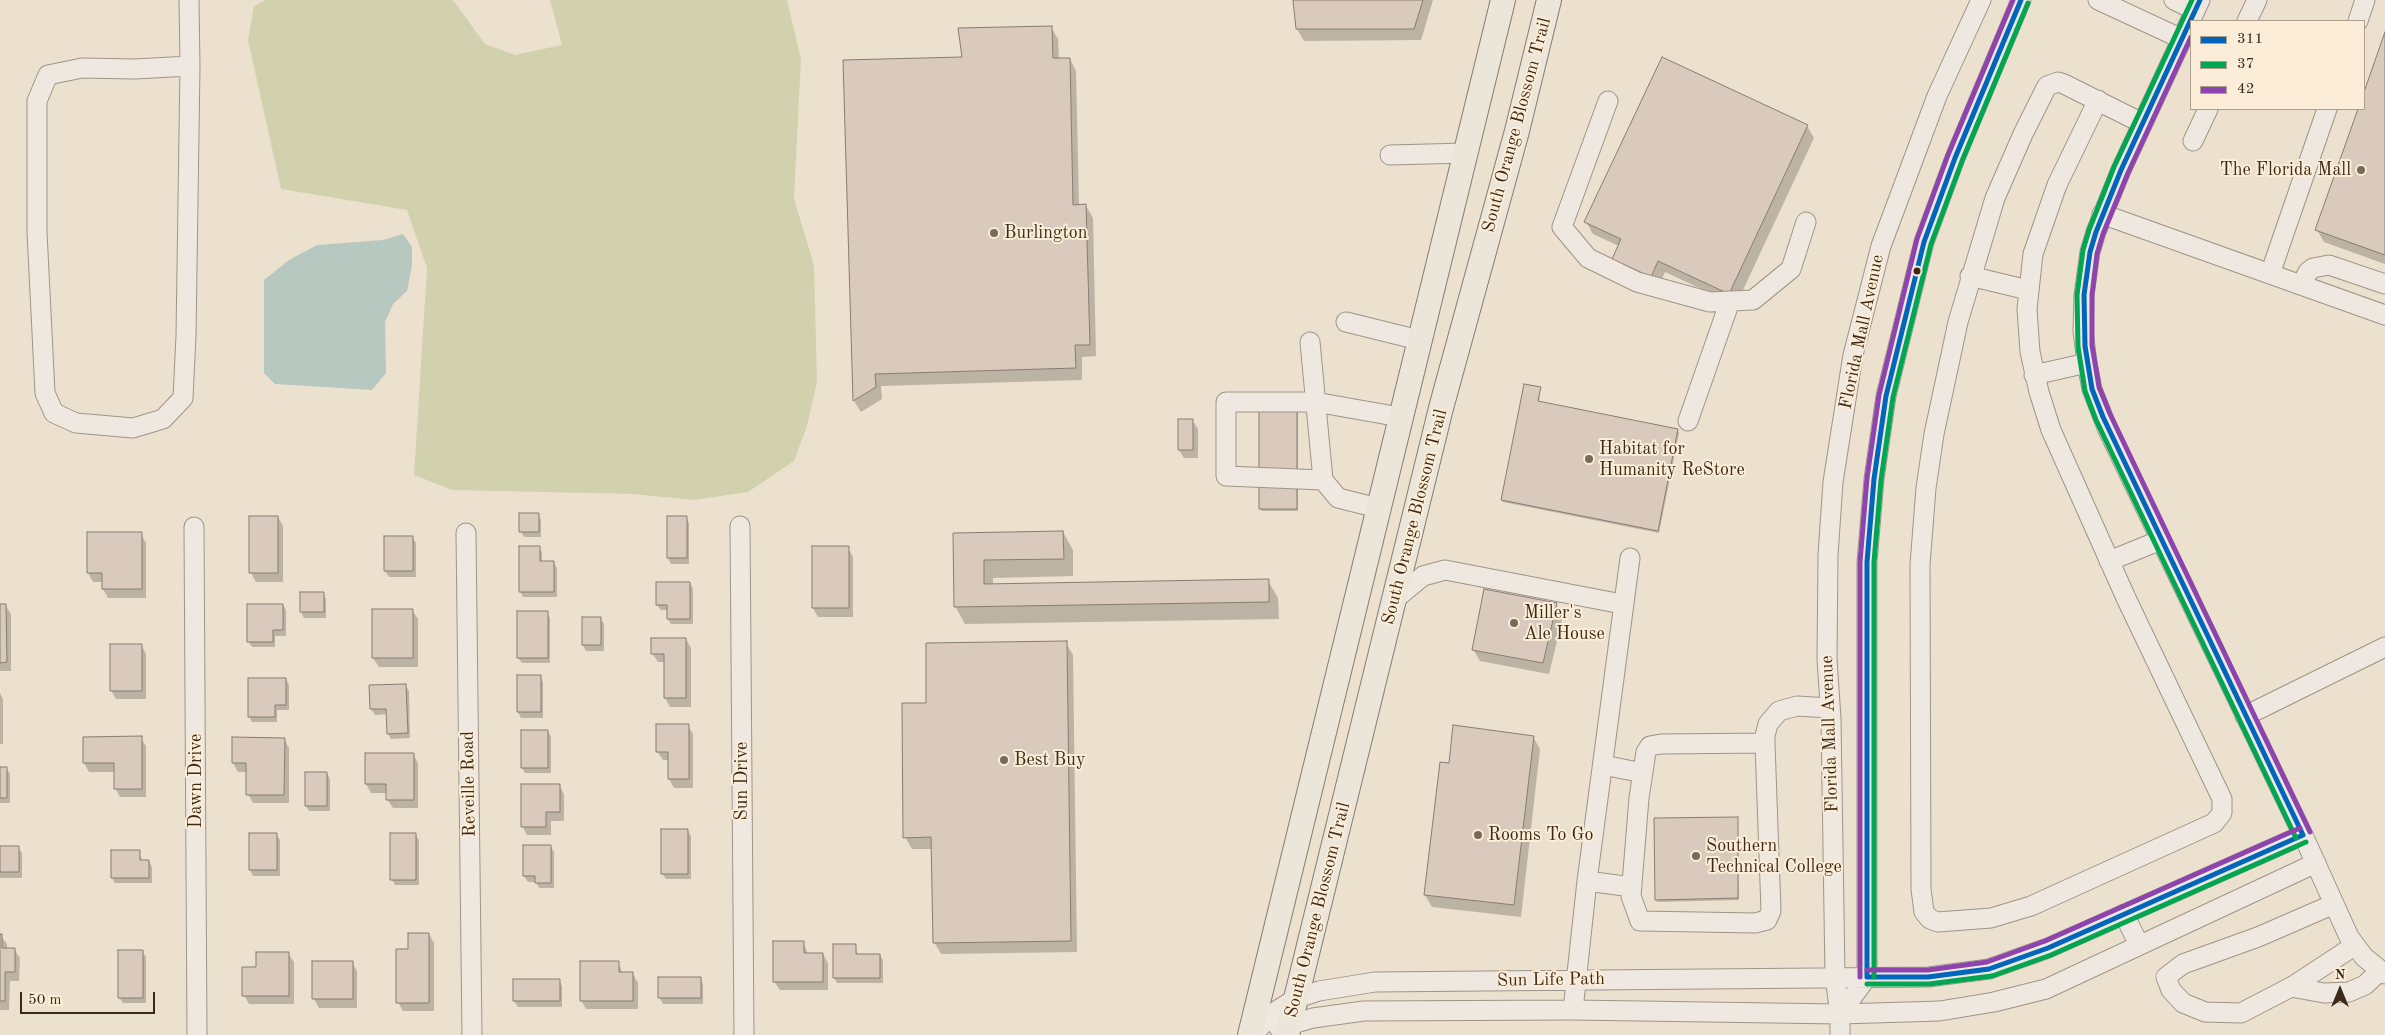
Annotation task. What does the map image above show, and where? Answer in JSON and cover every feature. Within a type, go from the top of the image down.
[{"type":"main road","name":"South Orange Blossom Trail","points":[[1251,1035],[1400,417],[1504,0]]},
{"type":"main road","name":"South Orange Blossom Trail","points":[[1289,1029],[1450,376],[1517,132],[1549,0]]},
{"type":"street","points":[[188,0],[190,66],[186,336],[183,398],[163,419],[133,428],[76,423],[54,413],[45,393],[37,232],[36,101],[48,75],[82,68],[135,69],[190,66]]},
{"type":"street","name":"Florida Mall Avenue","points":[[1840,1035],[1840,1014],[1835,977],[1830,708],[1827,658],[1829,521],[1833,482],[1853,355],[1881,246],[1937,96],[1981,0]]},
{"type":"street","name":"Florida Mall Avenue","points":[[1867,978],[1867,562],[1874,479],[1886,396],[1924,242],[1955,158],[2021,0]]},
{"type":"street","points":[[2098,0],[2182,39]]},
{"type":"street","points":[[2174,0],[2198,5],[2191,20]]},
{"type":"street","points":[[2247,20],[2257,0]]},
{"type":"street","points":[[2358,20],[2365,0]]},
{"type":"street","points":[[2190,22],[2142,123],[2102,214],[2090,252],[2084,295],[2083,331],[2087,364],[2102,417],[2354,946],[2383,972],[2365,985],[2349,992],[2324,993],[2291,987]]},
{"type":"street","points":[[2098,100],[2057,185],[2033,254],[2028,290],[2028,332],[2034,375],[2051,430],[2109,561],[2222,799],[2222,813],[2214,823],[2032,906],[1990,918],[1938,922],[1930,919],[1924,912],[1921,889],[1921,539],[1934,434],[1951,348],[1970,276],[1995,198],[2043,91],[2047,86],[2058,82],[2098,100],[2142,123]]},
{"type":"street","points":[[1608,101],[1562,228],[1588,258],[1637,282],[1710,302],[1753,300],[1791,269],[1806,222]]},
{"type":"street","points":[[2193,141],[2208,110]]},
{"type":"street","points":[[2270,274],[2327,110]]},
{"type":"street","points":[[1390,155],[1466,153]]},
{"type":"street","points":[[2102,214],[2385,315]]},
{"type":"street","points":[[2301,284],[2308,272],[2313,268],[2329,265],[2385,284]]},
{"type":"street","points":[[1970,276],[2028,290]]},
{"type":"street","points":[[1688,422],[1730,301]]},
{"type":"street","points":[[1346,322],[1419,340]]},
{"type":"street","points":[[1310,342],[1323,480],[1338,498],[1378,508]]},
{"type":"street","points":[[2034,375],[2087,364]]},
{"type":"street","points":[[1323,480],[1226,476],[1226,402],[1315,402],[1400,417]]},
{"type":"street","name":"Sun Drive","points":[[740,526],[744,1035]]},
{"type":"street","name":"Dawn Drive","points":[[194,527],[197,1035]]},
{"type":"street","name":"Reveille Road","points":[[466,533],[472,1035]]},
{"type":"street","points":[[2109,561],[2161,540]]},
{"type":"street","points":[[1573,1010],[1587,881],[1622,604],[1630,558]]},
{"type":"street","points":[[1394,600],[1423,576],[1445,570],[1622,604]]},
{"type":"street","points":[[2245,716],[2385,647]]},
{"type":"street","points":[[1765,743],[1661,744],[1650,746],[1646,752],[1643,773],[1631,896],[1640,921],[1755,923],[1767,920],[1771,911],[1765,743],[1768,724],[1779,712],[1797,706],[1830,708]]},
{"type":"street","points":[[1603,765],[1643,773]]},
{"type":"street","name":"Sun Life Path","points":[[1251,1035],[1276,1011],[1297,998],[1327,989],[1375,982],[1835,977],[1928,978],[1990,968],[2048,948],[2302,835]]},
{"type":"street","name":"Sun Life Path","points":[[1256,1035],[1289,1029],[1312,1018],[1364,1011],[1573,1010],[1840,1014],[1940,1011],[1994,1002],[2046,988],[2316,863]]},
{"type":"street","points":[[1587,881],[1632,887]]},
{"type":"street","points":[[2334,904],[2258,936],[2183,964],[2166,977],[2171,990],[2183,1003],[2205,1012],[2241,1013],[2291,987],[2354,946]]},
{"type":"street","points":[[2124,914],[2139,945]]},
{"type":"street","points":[[1840,1014],[1867,978]]},
{"type":"green space","points":[[266,0],[453,0],[485,44],[515,55],[562,45],[550,0],[787,0],[801,59],[794,199],[814,265],[817,382],[807,426],[794,461],[748,492],[694,500],[633,494],[452,490],[414,475],[427,268],[407,210],[281,189],[248,40],[254,6]]},
{"type":"shaded area","points":[[403,234],[412,247],[412,265],[407,291],[393,304],[385,322],[386,373],[372,390],[275,384],[264,373],[264,280],[289,260],[317,245],[383,240]]},
{"type":"building","points":[[1293,0],[1423,0],[1414,29],[1296,29]]},
{"type":"building","points":[[1052,26],[1053,58],[1070,58],[1073,205],[1086,204],[1090,345],[1075,345],[1076,368],[875,374],[876,387],[853,401],[843,60],[962,57],[958,28]]},
{"type":"building","name":"The Florida Mall","points":[[2385,32],[2385,255],[2315,230],[2358,110],[2365,110],[2365,89]]},
{"type":"building","points":[[1662,57],[1808,125],[1729,294],[1658,261],[1651,277],[1612,259],[1621,239],[1584,222]]},
{"type":"building","points":[[1524,384],[1541,387],[1538,401],[1678,429],[1658,531],[1501,500]]},
{"type":"building","points":[[1259,398],[1297,398],[1297,509],[1259,509]]},
{"type":"building","points":[[1178,419],[1193,419],[1193,450],[1178,450]]},
{"type":"building","points":[[519,513],[539,513],[539,532],[519,532]]},
{"type":"building","points":[[249,516],[278,516],[278,573],[249,573]]},
{"type":"building","points":[[667,516],[687,516],[687,558],[667,558]]},
{"type":"building","points":[[1063,531],[1064,559],[984,560],[984,584],[1269,579],[1269,602],[954,607],[953,533]]},
{"type":"building","points":[[87,532],[142,532],[142,589],[102,589],[102,573],[87,573]]},
{"type":"building","points":[[384,536],[413,536],[413,571],[384,571]]},
{"type":"building","points":[[519,546],[540,546],[540,561],[554,561],[554,592],[519,592]]},
{"type":"building","points":[[812,546],[849,546],[849,608],[812,608]]},
{"type":"building","points":[[656,582],[690,582],[690,619],[667,619],[667,605],[656,605]]},
{"type":"building","points":[[1484,589],[1557,603],[1543,663],[1472,650]]},
{"type":"building","points":[[300,592],[324,592],[324,612],[300,612]]},
{"type":"building","points":[[0,604],[6,604],[7,662],[0,663]]},
{"type":"building","points":[[247,604],[283,604],[283,630],[273,630],[273,642],[247,642]]},
{"type":"building","points":[[372,609],[413,609],[413,658],[372,658]]},
{"type":"building","points":[[517,611],[548,611],[548,658],[517,658]]},
{"type":"building","points":[[582,617],[601,617],[601,645],[582,645]]},
{"type":"building","points":[[651,638],[686,638],[686,698],[664,698],[664,654],[651,654]]},
{"type":"building","points":[[1067,641],[1071,941],[933,943],[931,837],[903,838],[902,703],[926,703],[926,643]]},
{"type":"building","points":[[110,644],[142,644],[142,691],[110,691]]},
{"type":"building","points":[[517,675],[541,675],[541,712],[517,712]]},
{"type":"building","points":[[248,678],[286,678],[286,705],[275,705],[275,717],[248,717]]},
{"type":"building","points":[[406,684],[408,733],[387,734],[386,709],[370,709],[369,685]]},
{"type":"building","points":[[656,724],[689,724],[689,779],[668,779],[668,752],[656,752]]},
{"type":"building","points":[[1453,725],[1534,736],[1514,905],[1424,895],[1440,762],[1449,763]]},
{"type":"building","points":[[521,730],[548,730],[548,768],[521,768]]},
{"type":"building","points":[[142,736],[142,789],[114,789],[114,763],[83,763],[83,737]]},
{"type":"building","points":[[232,737],[285,738],[284,795],[246,795],[246,763],[232,763]]},
{"type":"building","points":[[365,753],[414,753],[414,800],[386,800],[386,784],[365,784]]},
{"type":"building","points":[[0,767],[7,767],[7,798],[0,798]]},
{"type":"building","points":[[305,772],[327,772],[327,806],[305,806]]},
{"type":"building","points":[[521,784],[560,784],[560,812],[546,812],[546,827],[521,827]]},
{"type":"building","points":[[1738,817],[1738,898],[1655,900],[1654,818]]},
{"type":"building","points":[[661,829],[688,829],[688,874],[661,874]]},
{"type":"building","points":[[249,833],[277,833],[277,870],[249,870]]},
{"type":"building","points":[[390,833],[416,833],[416,880],[390,880]]},
{"type":"building","points":[[523,845],[551,845],[551,883],[535,883],[535,876],[523,876]]},
{"type":"building","points":[[0,846],[19,846],[19,872],[0,872]]},
{"type":"building","points":[[111,850],[140,850],[140,860],[149,860],[149,878],[111,878]]},
{"type":"building","points":[[408,933],[429,933],[429,1003],[396,1003],[396,949],[408,949]]},
{"type":"building","points":[[0,934],[2,934],[2,948],[15,948],[15,972],[5,972],[5,1001],[0,1001]]},
{"type":"building","points":[[773,941],[804,941],[804,953],[823,953],[823,982],[773,982]]},
{"type":"building","points":[[833,944],[856,944],[856,954],[880,954],[880,978],[833,978]]},
{"type":"building","points":[[118,950],[143,950],[143,998],[118,998]]},
{"type":"building","points":[[256,952],[289,952],[289,996],[242,996],[242,967],[256,967]]},
{"type":"building","points":[[312,961],[353,961],[353,999],[312,999]]},
{"type":"building","points":[[580,961],[619,961],[619,972],[633,972],[633,1001],[580,1001]]},
{"type":"building","points":[[658,977],[701,977],[701,998],[658,998]]},
{"type":"building","points":[[513,979],[560,979],[560,1001],[513,1001]]},
{"type":"transit line","name":"42","points":[[1860,977],[1860,562],[1867,478],[1879,395],[1917,239],[1948,155],[2013,0]]},
{"type":"transit line","name":"311","points":[[1867,977],[1867,562],[1874,479],[1886,396],[1924,242],[1955,158],[2021,0]]},
{"type":"transit line","name":"37","points":[[2192,0],[2114,167],[2089,230],[2083,250],[2077,295],[2078,347],[2085,391],[2096,420],[2296,838]]},
{"type":"transit line","name":"311","points":[[2191,20],[2200,0]]},
{"type":"transit line","name":"37","points":[[1874,977],[1874,562],[1881,480],[1893,397],[1931,244],[1962,161],[2028,3]]},
{"type":"transit line","name":"311","points":[[2190,22],[2121,170],[2096,232],[2090,252],[2084,295],[2085,346],[2092,389],[2103,417],[2303,835]]},
{"type":"transit line","name":"42","points":[[2190,39],[2128,173],[2103,234],[2097,254],[2092,295],[2092,345],[2099,387],[2110,414],[2310,832]]},
{"type":"transit line","name":"42","points":[[1867,970],[1928,970],[1987,962],[2045,941],[2300,828]]},
{"type":"transit line","name":"311","points":[[1867,977],[1928,977],[1989,969],[2048,948],[2303,835]]},
{"type":"transit line","name":"37","points":[[1867,984],[1929,984],[1992,976],[2051,955],[2306,842]]},
{"type":"place","name":"The Florida Mall","points":[[2361,170]]},
{"type":"place","name":"Burlington","points":[[994,233]]},
{"type":"place","name":"Habitat for Humanity ReStore","points":[[1589,459]]},
{"type":"place","name":"Miller's Ale House","points":[[1514,623]]},
{"type":"place","name":"Best Buy","points":[[1004,760]]},
{"type":"place","name":"Rooms To Go","points":[[1478,835]]},
{"type":"place","name":"Southern Technical College","points":[[1696,856]]}]
